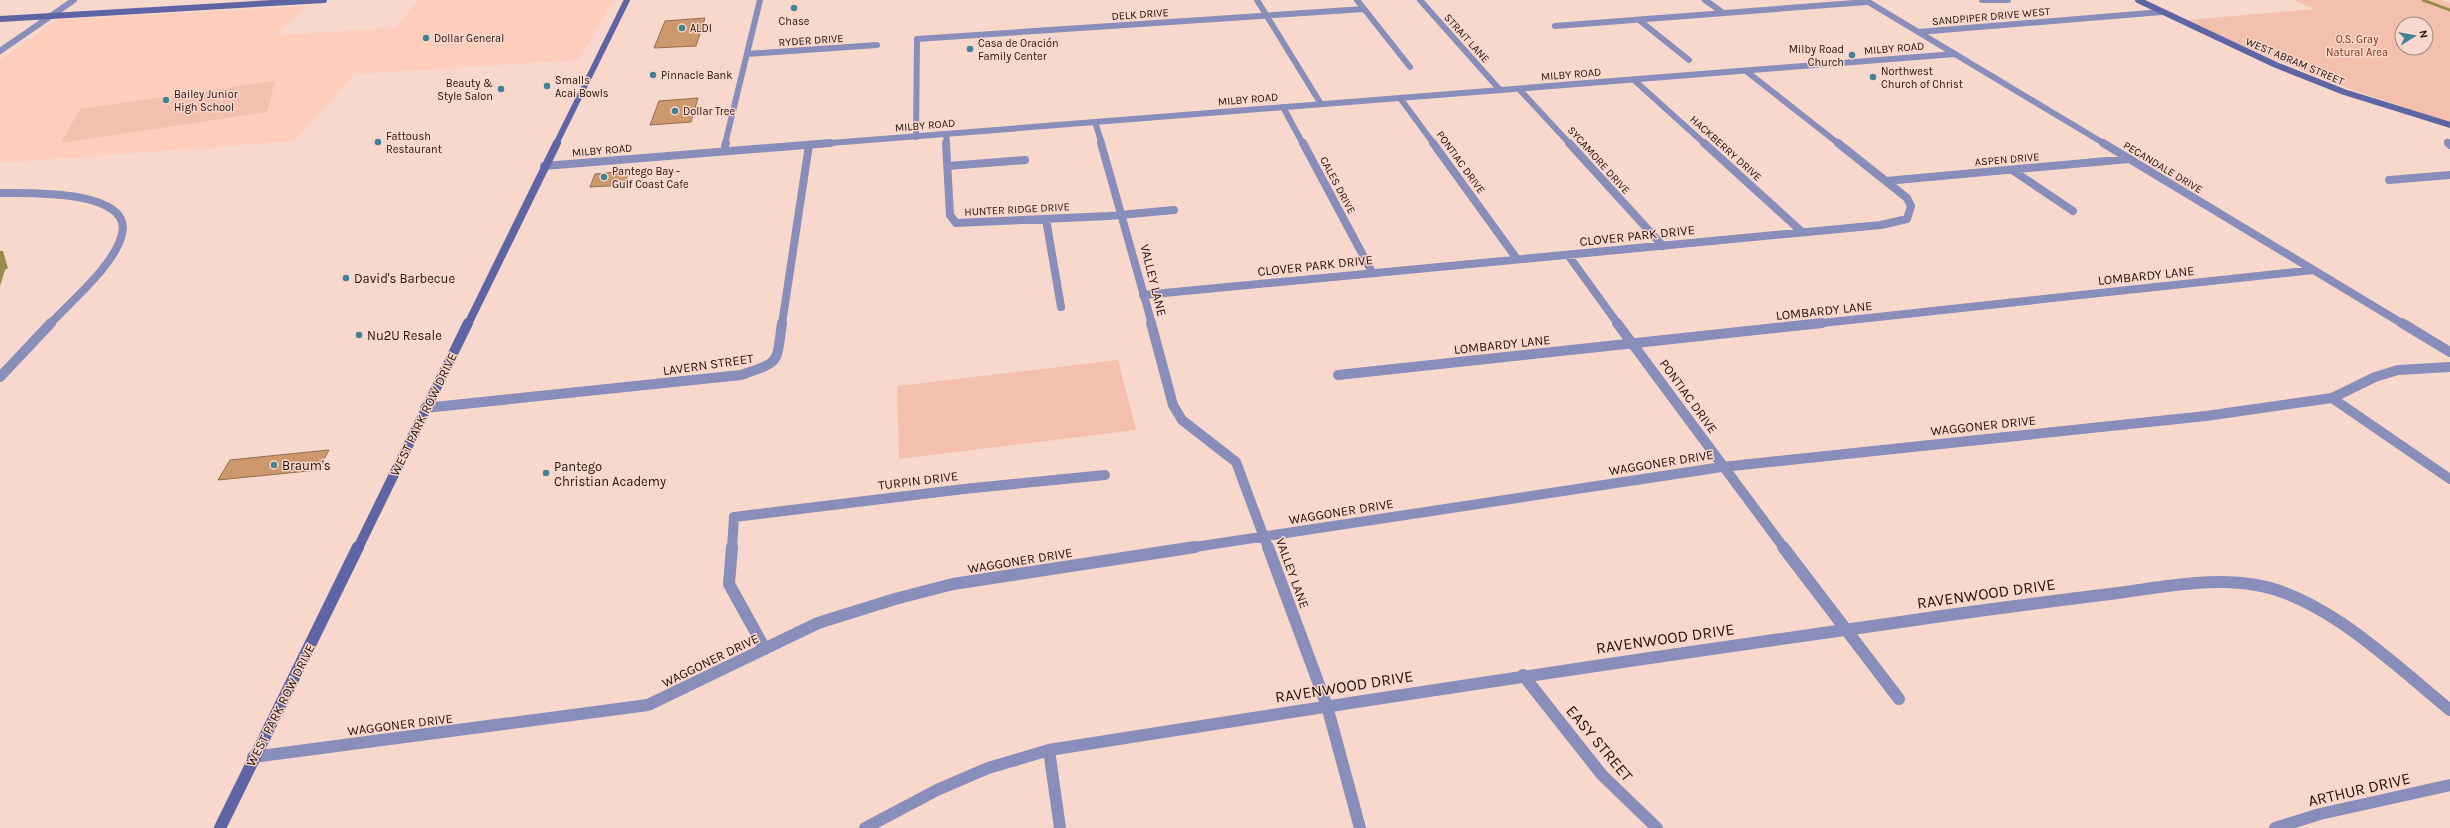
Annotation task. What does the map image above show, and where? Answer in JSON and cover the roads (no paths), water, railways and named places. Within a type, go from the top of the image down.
[{"type":"main road","points":[[0,19],[324,0]]},
{"type":"main road","name":"WEST PARK ROW DRIVE","points":[[220,828],[253,757],[627,0]]},
{"type":"main road","name":"WEST ABRAM STREET","points":[[2138,0],[2276,65],[2316,81],[2450,125]]},
{"type":"street","points":[[0,51],[74,0]]},
{"type":"street","points":[[725,146],[760,0]]},
{"type":"street","points":[[1257,0],[1322,104]]},
{"type":"street","points":[[1357,0],[1410,67]]},
{"type":"street","name":"STRAIT LANE","points":[[1420,0],[1500,90]]},
{"type":"street","points":[[1705,0],[1722,12]]},
{"type":"street","points":[[1982,0],[2008,0]]},
{"type":"street","points":[[1556,26],[1866,1]]},
{"type":"street","name":"PECANDALE DRIVE","points":[[1866,1],[2450,352]]},
{"type":"street","name":"DELK DRIVE","points":[[916,137],[917,39],[1364,9]]},
{"type":"street","name":"SANDPIPER DRIVE WEST","points":[[1918,32],[2162,12]]},
{"type":"street","points":[[1639,20],[1689,60]]},
{"type":"street","name":"RYDER DRIVE","points":[[747,54],[877,45]]},
{"type":"street","name":"MILBY ROAD","points":[[544,166],[1955,54]]},
{"type":"street","name":"CLOVER PARK DRIVE","points":[[1143,295],[1897,223],[1907,219],[1911,206],[1907,198],[1746,71]]},
{"type":"street","name":"HACKBERRY DRIVE","points":[[1634,80],[1802,232]]},
{"type":"street","name":"SYCAMORE DRIVE","points":[[1519,89],[1663,246]]},
{"type":"street","name":"PONTIAC DRIVE","points":[[1400,98],[1517,259]]},
{"type":"street","name":"CALES DRIVE","points":[[1283,107],[1372,272]]},
{"type":"street","name":"VALLEY LANE","points":[[1095,122],[1123,215],[1173,405],[1182,420],[1236,462],[1265,536],[1327,706],[1360,828]]},
{"type":"street","name":"HUNTER RIDGE DRIVE","points":[[946,134],[950,215],[953,222],[961,223],[1123,215],[1174,210]]},
{"type":"street","name":"LAVERN STREET","points":[[425,408],[741,375],[771,365],[778,350],[809,145]]},
{"type":"street","name":"ASPEN DRIVE","points":[[1886,181],[2129,159]]},
{"type":"street","points":[[948,166],[1024,160]]},
{"type":"street","points":[[2012,170],[2073,211]]},
{"type":"street","points":[[2389,180],[2450,175]]},
{"type":"street","points":[[0,193],[74,196],[101,203],[117,212],[122,223],[122,233],[116,248],[103,266],[0,377]]},
{"type":"street","points":[[1046,219],[1061,307]]},
{"type":"street","name":"PONTIAC DRIVE","points":[[1568,255],[1722,467],[1899,700]]},
{"type":"street","name":"LOMBARDY LANE","points":[[1338,375],[2313,270]]},
{"type":"street","name":"WAGGONER DRIVE","points":[[253,757],[648,705],[818,623],[895,599],[953,584],[1722,467],[2206,416],[2332,398],[2375,377],[2398,370],[2450,367]]},
{"type":"street","points":[[2332,398],[2450,479]]},
{"type":"street","name":"TURPIN DRIVE","points":[[765,649],[729,584],[734,517],[964,489],[1105,475]]},
{"type":"street","name":"RAVENWOOD DRIVE","points":[[865,828],[937,790],[988,768],[1049,750],[1523,675],[2200,582],[2215,581],[2257,585],[2295,598],[2334,619],[2378,651],[2448,708]]},
{"type":"street","name":"EASY STREET","points":[[1523,675],[1595,765],[1638,814],[1657,828]]},
{"type":"street","points":[[1049,750],[1060,828]]},
{"type":"street","name":"ARTHUR DRIVE","points":[[2275,828],[2320,814],[2450,785]]},
{"type":"waterway","points":[[2423,0],[2450,10]]},
{"type":"place","name":"Chase","points":[[794,8]]},
{"type":"place","name":"ALDI","points":[[682,28]]},
{"type":"place","name":"Dollar General","points":[[426,38]]},
{"type":"place","name":"Casa de Oración Family Center","points":[[970,49]]},
{"type":"place","name":"Milby Road Church","points":[[1852,55]]},
{"type":"place","name":"Pinnacle Bank","points":[[653,75]]},
{"type":"place","name":"Northwest Church of Christ","points":[[1873,77]]},
{"type":"place","name":"Smalls Acai Bowls","points":[[547,86]]},
{"type":"place","name":"Beauty & Style Salon","points":[[501,89]]},
{"type":"place","name":"Bailey Junior High School","points":[[166,100]]},
{"type":"place","name":"Dollar Tree","points":[[675,111]]},
{"type":"place","name":"Fattoush Restaurant","points":[[378,142]]},
{"type":"place","name":"Pantego Bay - Gulf Coast Cafe","points":[[604,177]]},
{"type":"place","name":"David's Barbecue","points":[[346,278]]},
{"type":"place","name":"Nu2U Resale","points":[[359,335]]},
{"type":"place","name":"Braum's","points":[[274,465]]},
{"type":"place","name":"Pantego Christian Academy","points":[[546,473]]},
{"type":"park label","name":"O.S. Gray Natural Area","points":[[2357,45]]}]
